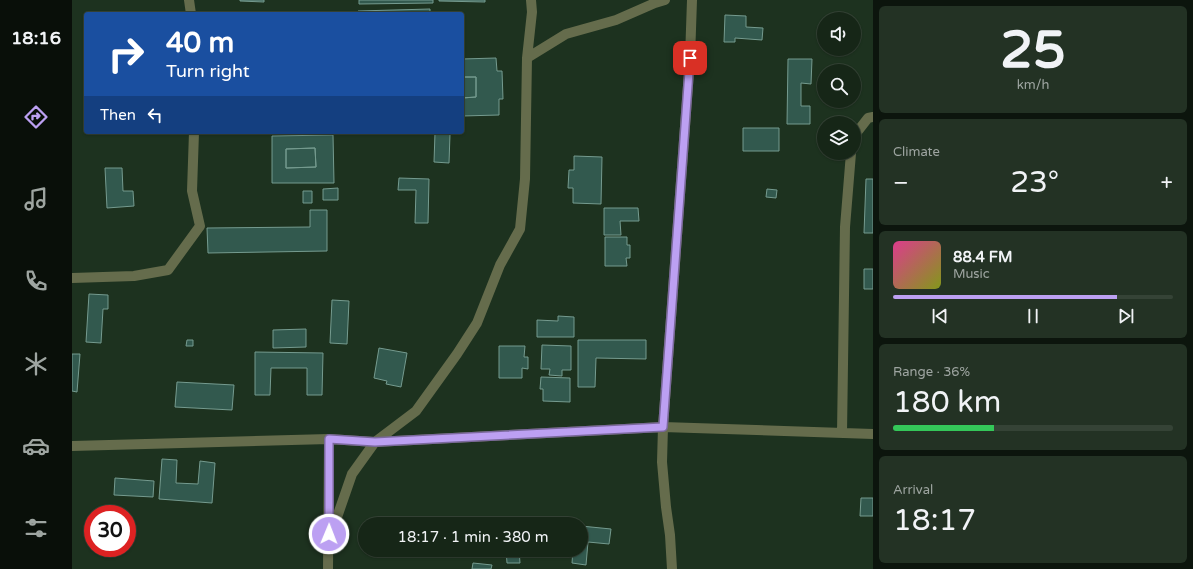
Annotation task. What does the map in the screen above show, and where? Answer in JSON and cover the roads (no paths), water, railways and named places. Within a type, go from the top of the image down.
[{"type":"street","points":[[189,0],[191,12]]},
{"type":"street","points":[[329,534],[335,523],[352,474],[375,442],[416,411],[457,354],[477,323],[500,265],[520,229],[525,179],[527,58],[532,12],[531,0]]},
{"type":"street","points":[[532,12],[537,0]]},
{"type":"street","points":[[527,58],[566,34],[616,20],[665,0]]},
{"type":"street","points":[[672,569],[662,462],[663,427],[690,58],[692,0]]},
{"type":"street","points":[[861,127],[868,118],[873,117]]},
{"type":"street","points":[[72,278],[134,276],[168,270],[200,226],[192,191],[194,134]]},
{"type":"street","points":[[842,433],[845,227],[850,160]]},
{"type":"street","points":[[72,446],[329,439],[375,442],[663,427],[873,434]]},
{"type":"street","points":[[328,569],[329,439]]}]
